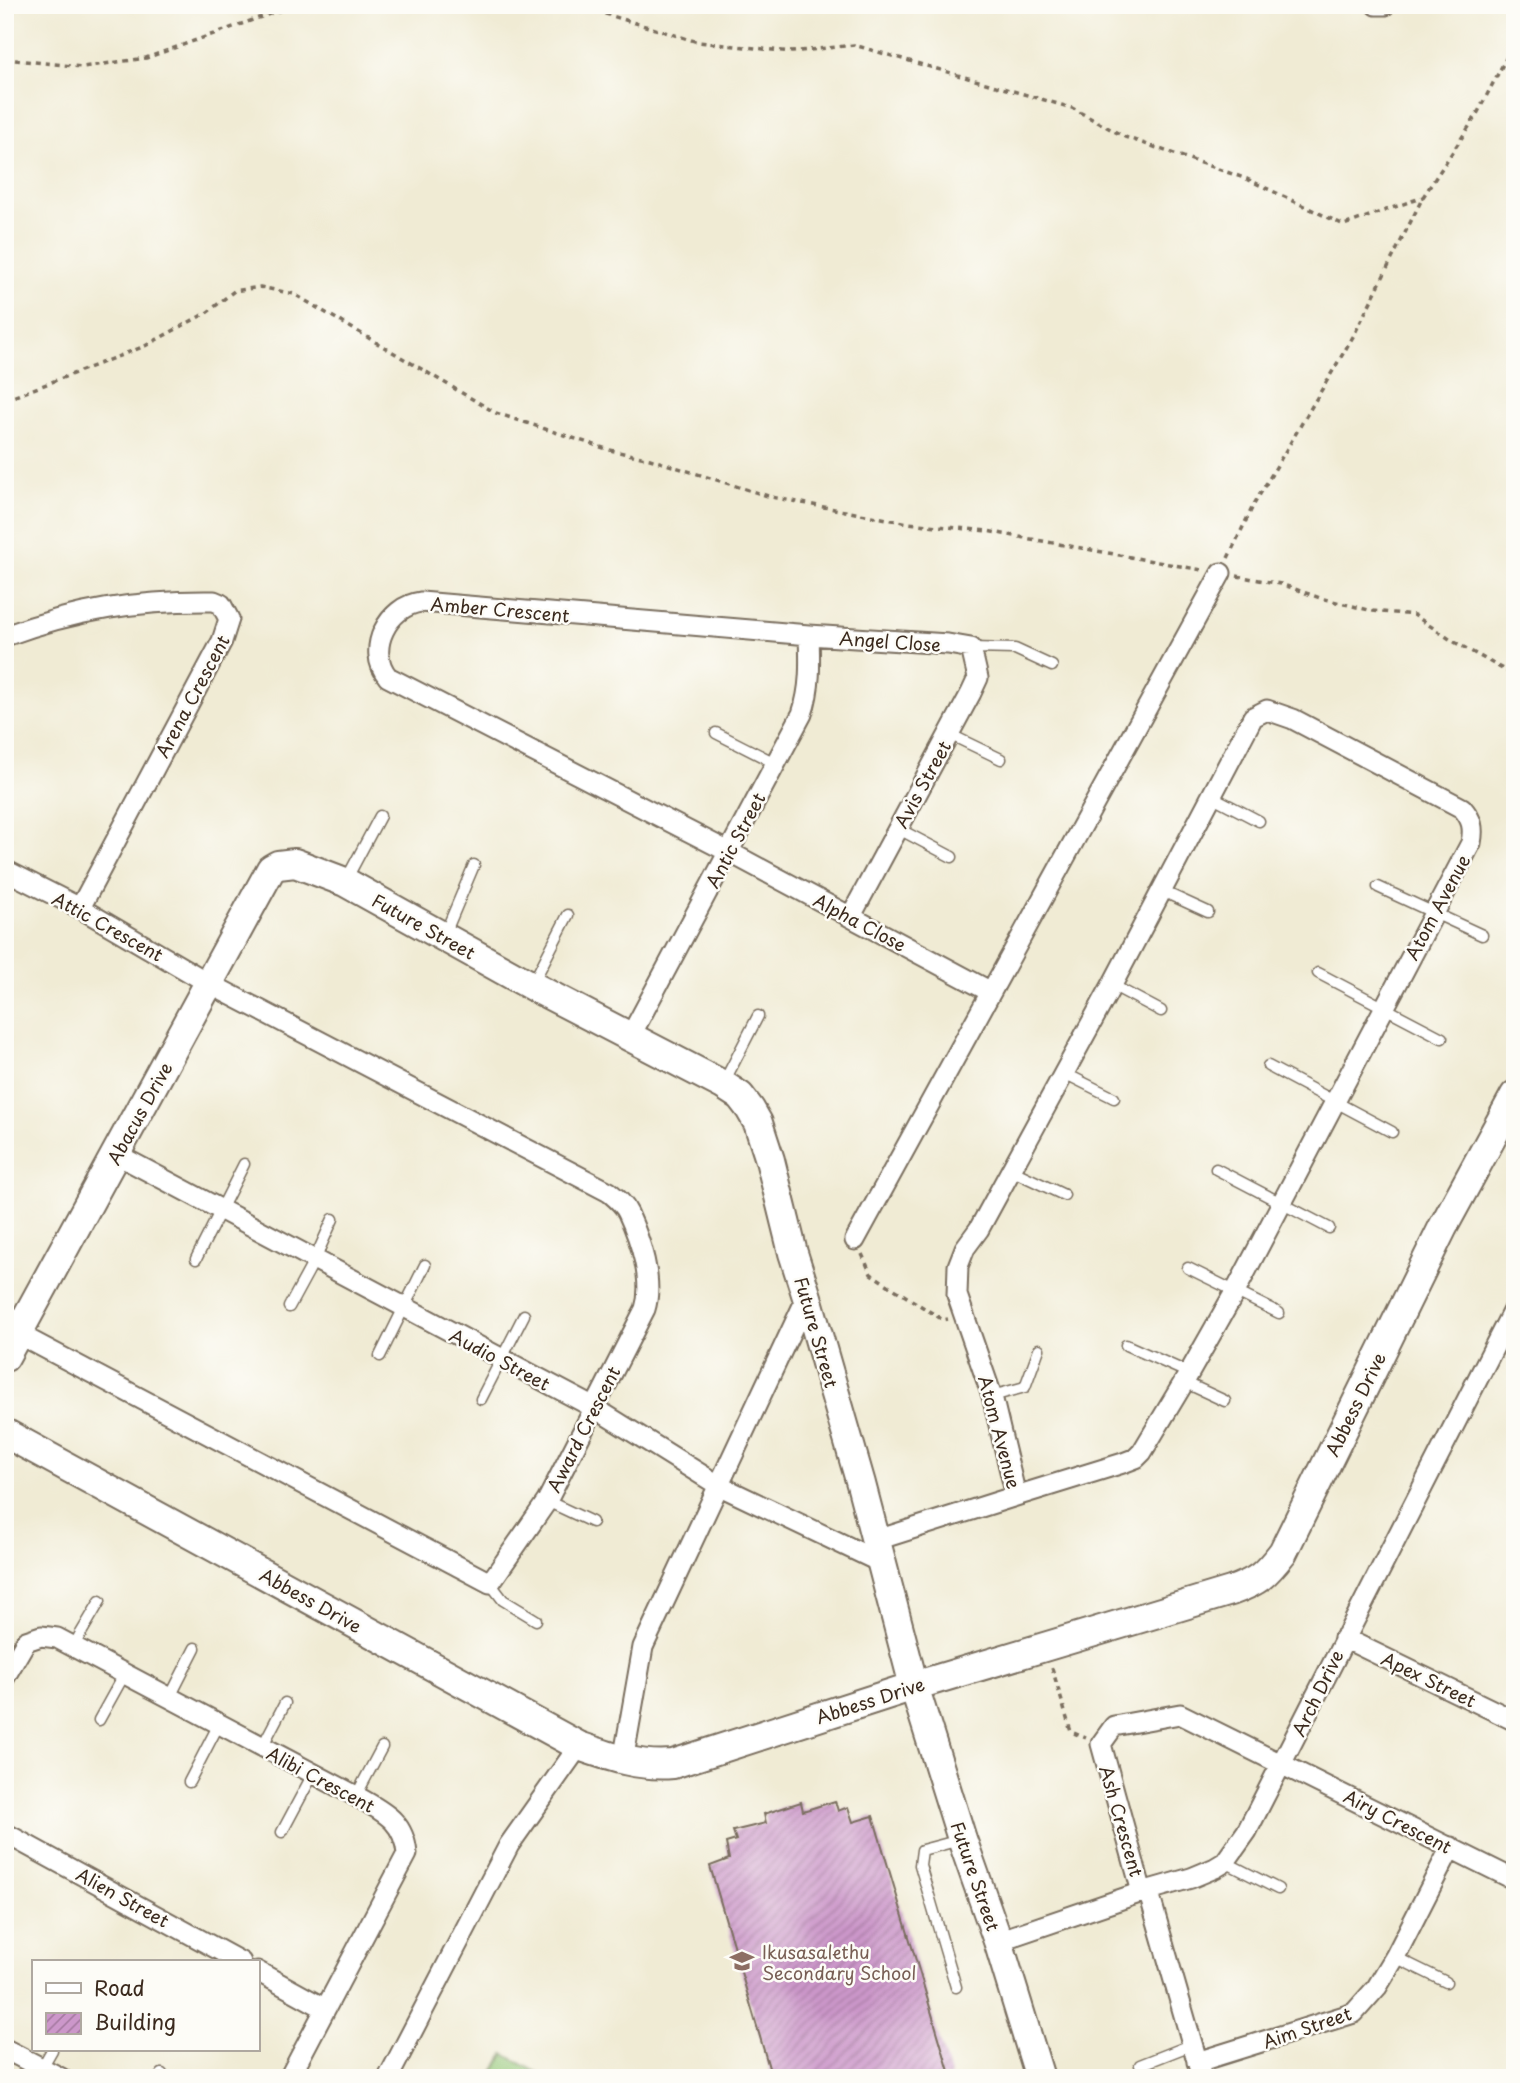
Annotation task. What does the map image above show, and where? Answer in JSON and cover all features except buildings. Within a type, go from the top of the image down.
[{"type":"street","points":[[1377,5],[1385,5]]},
{"type":"street","points":[[855,1240],[1221,573]]},
{"type":"street","name":"Arena Crescent","points":[[5,636],[94,610],[141,603],[214,601],[221,604],[229,619],[222,641],[80,908]]},
{"type":"street","name":"Amber Crescent","points":[[729,852],[388,677],[381,669],[377,655],[384,631],[397,612],[413,603],[421,602],[809,635]]},
{"type":"street","name":"Angel Close","points":[[809,635],[948,644],[971,649]]},
{"type":"street","name":"Antic Street","points":[[629,1037],[729,852],[808,697],[809,635]]},
{"type":"street","name":"Avis Street","points":[[851,916],[978,678],[971,649]]},
{"type":"street","name":"Atom Avenue","points":[[1267,710],[1293,719],[1462,808],[1472,825],[1471,843],[1235,1292],[1147,1444],[1136,1458],[1016,1496],[992,1396],[957,1295],[958,1266],[965,1248],[979,1229],[1162,891],[1253,717],[1267,710]]},
{"type":"street","name":"Alpha Close","points":[[729,852],[991,992]]},
{"type":"street","name":"Future Street","points":[[271,869],[278,865],[295,863],[345,882],[531,986],[723,1085],[740,1096],[758,1123],[880,1552],[914,1686],[1040,2078]]},
{"type":"street","name":"Abacus Drive","points":[[10,1340],[116,1154],[271,869]]},
{"type":"street","name":"Attic Crescent","points":[[5,870],[80,908],[210,984]]},
{"type":"street","name":"Award Crescent","points":[[210,984],[609,1192],[627,1211],[647,1269],[649,1292],[645,1309],[547,1501],[490,1583]]},
{"type":"street","name":"Abbess Drive","points":[[5,1433],[579,1746],[623,1761],[658,1765],[685,1761],[914,1686],[1254,1583],[1283,1552],[1443,1227],[1515,1095]]},
{"type":"street","name":"Audio Street","points":[[116,1154],[593,1407],[718,1485],[880,1552]]},
{"type":"street","points":[[623,1761],[643,1647],[807,1297]]},
{"type":"street","name":"Arch Drive","points":[[1226,1862],[1240,1844],[1515,1306]]},
{"type":"street","points":[[10,1340],[490,1583]]},
{"type":"street","points":[[880,1552],[1016,1496]]},
{"type":"street","name":"Alibi Crescent","points":[[5,1678],[22,1648],[32,1637],[50,1636],[74,1645],[356,1796],[393,1820],[405,1840],[407,1854],[289,2078]]},
{"type":"street","name":"Apex Street","points":[[1344,1638],[1515,1721]]},
{"type":"street","name":"Ash Crescent","points":[[1145,1891],[1101,1744],[1114,1726],[1180,1714],[1282,1763]]},
{"type":"street","points":[[388,2078],[509,1845],[579,1746]]},
{"type":"street","name":"Airy Crescent","points":[[1282,1763],[1515,1880]]},
{"type":"street","name":"Alien Street","points":[[5,1833],[237,1960]]},
{"type":"street","name":"Aim Street","points":[[1197,2061],[1354,2014],[1377,1987],[1395,1957],[1451,1847]]},
{"type":"street","points":[[998,1941],[1191,1878],[1226,1862]]},
{"type":"street","points":[[1145,1891],[1197,2061]]},
{"type":"street","points":[[259,1972],[324,2008]]},
{"type":"street","points":[[5,2049],[39,2073],[61,2078]]},
{"type":"lane","points":[[971,649],[1015,649],[1052,666]]},
{"type":"lane","points":[[716,733],[775,763]]},
{"type":"lane","points":[[949,734],[1001,759]]},
{"type":"lane","points":[[1210,796],[1259,821]]},
{"type":"lane","points":[[345,882],[380,816]]},
{"type":"lane","points":[[897,828],[952,857]]},
{"type":"lane","points":[[444,936],[474,865]]},
{"type":"lane","points":[[1378,887],[1482,935]]},
{"type":"lane","points":[[1162,891],[1208,912]]},
{"type":"lane","points":[[531,986],[568,915]]},
{"type":"lane","points":[[1318,973],[1442,1038]]},
{"type":"lane","points":[[1112,985],[1161,1011]]},
{"type":"lane","points":[[723,1085],[758,1016]]},
{"type":"lane","points":[[1268,1066],[1392,1132]]},
{"type":"lane","points":[[1064,1073],[1114,1098]]},
{"type":"lane","points":[[196,1259],[244,1164]]},
{"type":"lane","points":[[1010,1169],[1064,1195]]},
{"type":"lane","points":[[1216,1169],[1329,1227]]},
{"type":"lane","points":[[289,1307],[333,1219]]},
{"type":"lane","points":[[380,1356],[425,1265]]},
{"type":"lane","points":[[1188,1268],[1279,1313]]},
{"type":"lane","points":[[481,1399],[524,1315]]},
{"type":"lane","points":[[1126,1345],[1225,1401]]},
{"type":"lane","points":[[992,1396],[1025,1387],[1038,1349]]},
{"type":"lane","points":[[547,1501],[592,1522]]},
{"type":"lane","points":[[490,1583],[503,1600],[536,1620]]},
{"type":"lane","points":[[74,1645],[100,1601]]},
{"type":"lane","points":[[170,1697],[195,1648]]},
{"type":"lane","points":[[99,1720],[125,1673]]},
{"type":"lane","points":[[262,1747],[285,1703]]},
{"type":"lane","points":[[188,1782],[219,1724]]},
{"type":"lane","points":[[356,1796],[382,1747]]},
{"type":"lane","points":[[282,1832],[313,1774]]},
{"type":"lane","points":[[956,1987],[920,1865],[922,1850],[962,1839]]},
{"type":"lane","points":[[1226,1862],[1278,1889]]},
{"type":"lane","points":[[1395,1957],[1446,1982]]},
{"type":"lane","points":[[39,2073],[51,2052]]},
{"type":"lane","points":[[1140,2065],[1197,2061]]},
{"type":"path","points":[[5,59],[83,67],[146,58],[295,5]]},
{"type":"path","points":[[576,5],[698,42],[792,52],[853,45],[1072,108],[1125,137],[1247,179],[1344,225],[1423,197]]},
{"type":"path","points":[[1221,573],[1253,506],[1354,335],[1423,197],[1476,116],[1515,41]]},
{"type":"path","points":[[5,400],[145,346],[208,312],[234,291],[260,287],[293,294],[496,413],[610,450],[650,459],[771,497],[908,523],[987,531],[1281,584],[1320,598],[1373,611],[1414,615],[1451,640],[1515,676]]},
{"type":"path","points":[[855,1240],[871,1274],[943,1320],[965,1318]]},
{"type":"path","points":[[1046,1645],[1070,1732],[1101,1744]]},
{"type":"green space","points":[[504,2054],[547,2078],[491,2078]]},
{"type":"place","name":"Ikusasalethu Secondary School","points":[[742,1961]]}]
